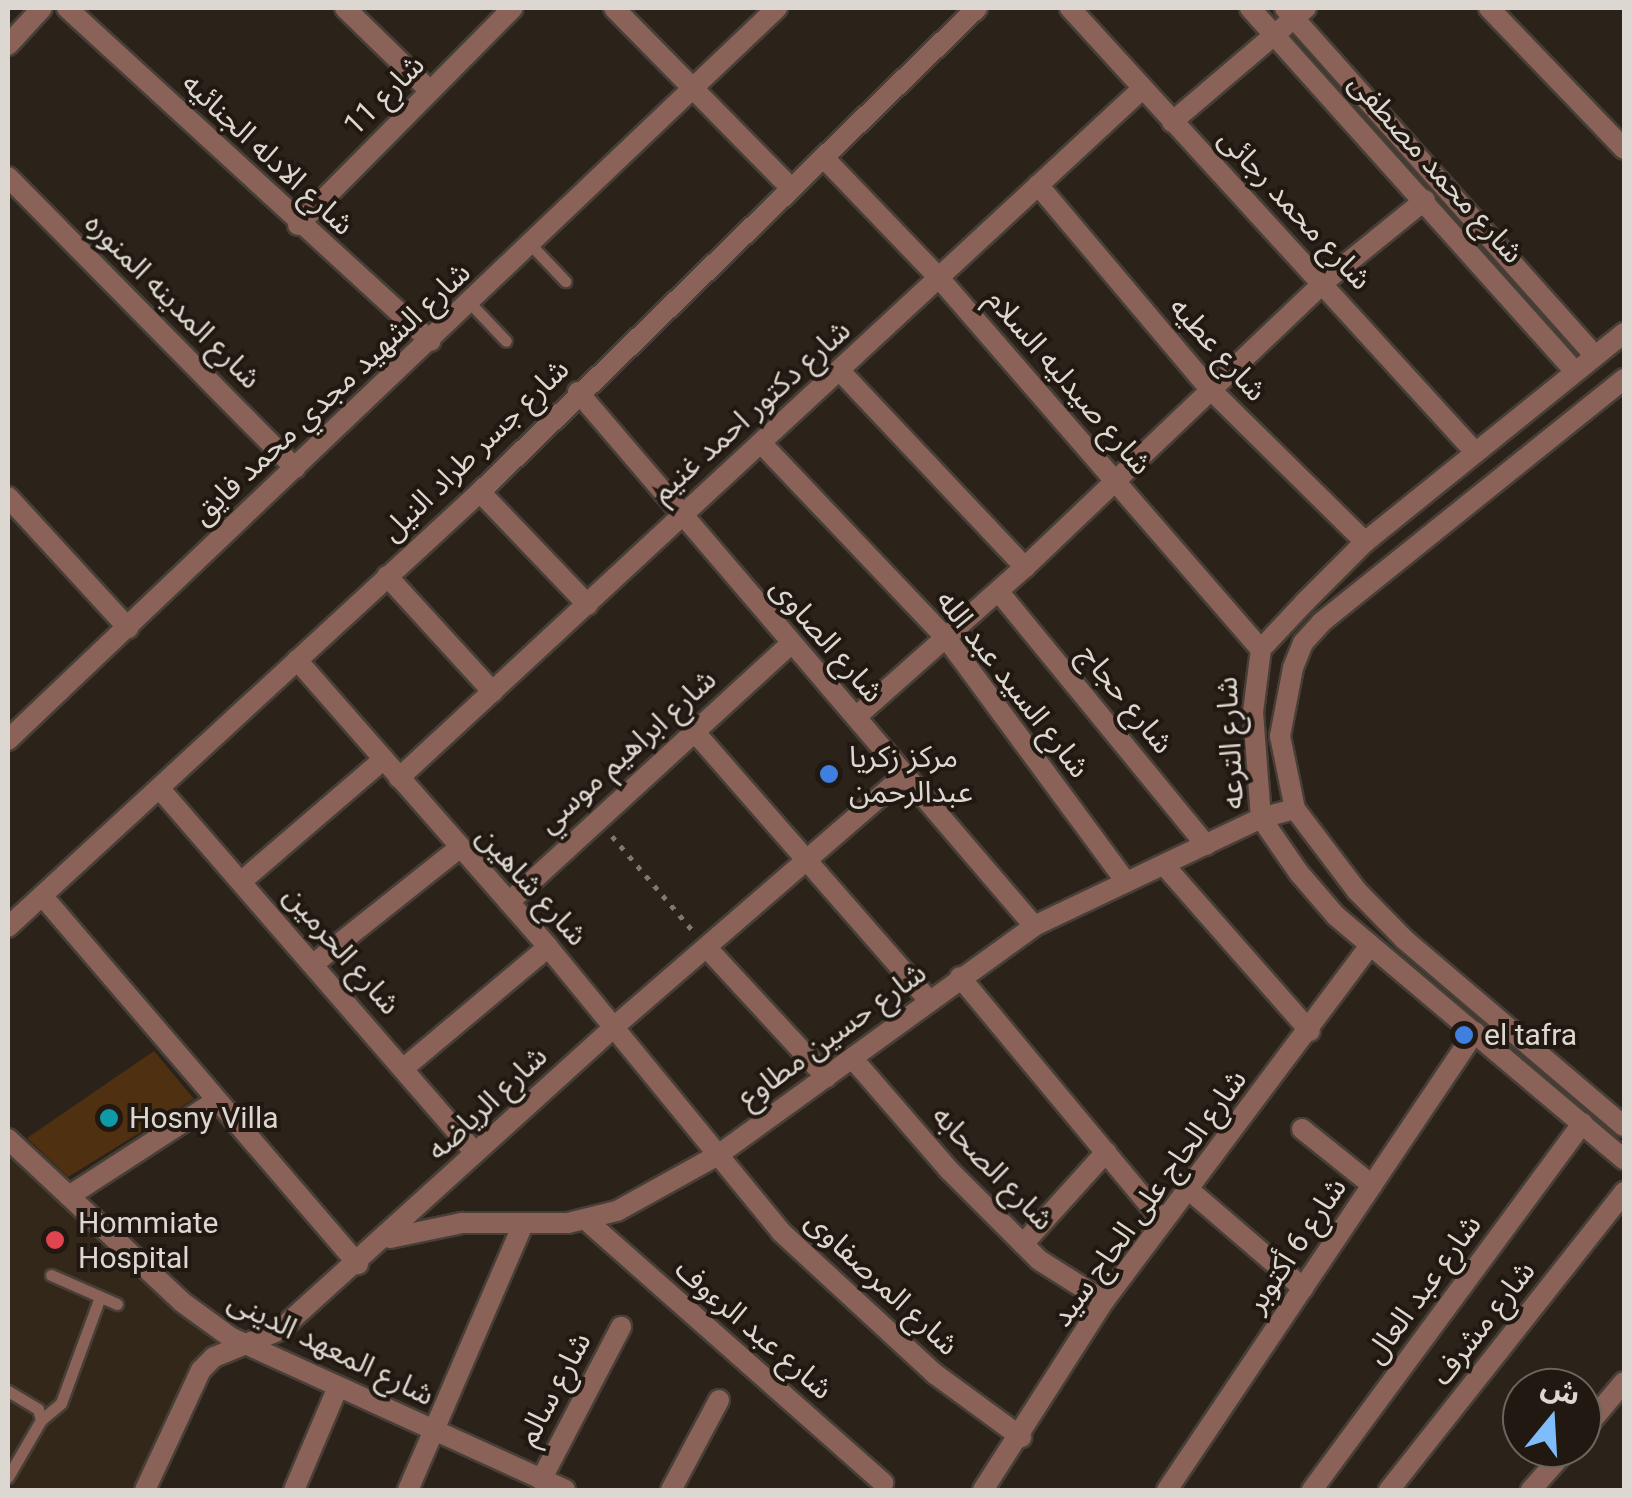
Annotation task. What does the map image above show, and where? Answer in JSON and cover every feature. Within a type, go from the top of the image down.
[{"type":"street","points":[[8,45],[42,8]]},
{"type":"street","name":"شارع الادله الجنائيه","points":[[67,8],[298,224],[430,340]]},
{"type":"street","points":[[345,8],[430,91]]},
{"type":"street","name":"شارع 11","points":[[298,224],[513,8]]},
{"type":"street","points":[[614,8],[791,188]]},
{"type":"street","name":"شارع الشهيد مجدي محمد فايق","points":[[8,740],[777,8]]},
{"type":"street","name":"شارع جسر طراد النيل","points":[[8,927],[45,899],[480,492],[578,392],[825,159],[977,8]]},
{"type":"street","name":"شارع محمد رجائى","points":[[1070,8],[1324,282],[1475,452]]},
{"type":"street","name":"شارع محمد مصطفى","points":[[1250,8],[1574,370]]},
{"type":"street","points":[[1489,8],[1624,149]]},
{"type":"street","points":[[1172,122],[1274,34],[1295,11]]},
{"type":"street","name":"شارع محمد مصطفى","points":[[1295,11],[1594,355]]},
{"type":"street","name":"شارع دكتور احمد غنيم","points":[[400,778],[1142,89]]},
{"type":"street","name":"شارع صيدليه السلام","points":[[825,159],[940,279],[1261,649]]},
{"type":"street","name":"شارع المدينه المنوره","points":[[8,177],[295,468]]},
{"type":"street","name":"شارع عطيه","points":[[1038,185],[1210,389],[1365,542]]},
{"type":"street","points":[[856,717],[1026,568],[1324,282],[1425,200]]},
{"type":"street","name":"شارع الترعه","points":[[1624,333],[1365,542],[1261,649],[1253,712],[1262,818],[1299,873],[1370,946],[1624,1159]]},
{"type":"street","points":[[840,371],[1026,568]]},
{"type":"street","name":"شارع الترعه","points":[[1624,379],[1303,643],[1280,736],[1295,810],[1312,840],[1404,939],[1624,1126]]},
{"type":"street","name":"شارع الصاوى","points":[[578,392],[788,646],[856,717],[1034,926]]},
{"type":"street","name":"شارع السيد عبد الله","points":[[761,442],[947,639],[1126,882]]},
{"type":"street","points":[[480,492],[588,605]]},
{"type":"street","points":[[8,497],[128,628]]},
{"type":"street","points":[[387,576],[493,692]]},
{"type":"street","name":"شارع حجاج","points":[[998,592],[1206,845]]},
{"type":"street","name":"شارع ابراهيم موسي","points":[[509,902],[596,817],[788,646]]},
{"type":"street","name":"شارع شاهين","points":[[297,660],[457,850],[548,947],[718,1155]]},
{"type":"street","points":[[693,730],[929,1001]]},
{"type":"street","points":[[242,881],[384,759]]},
{"type":"street","name":"شارع الرياضه","points":[[144,1490],[201,1370],[243,1343],[280,1330],[358,1264],[615,1026],[904,776]]},
{"type":"street","name":"شارع الحرمين","points":[[160,789],[316,962],[475,1154]]},
{"type":"street","name":"شارع حسين مطاوع","points":[[385,1239],[462,1223],[586,1220],[616,1211],[718,1155],[1034,926],[1262,818],[1295,810]]},
{"type":"street","points":[[316,962],[457,850]]},
{"type":"street","points":[[1164,864],[1310,1031]]},
{"type":"street","points":[[45,899],[358,1264]]},
{"type":"street","name":"شارع الحاج على الحاج سيد","points":[[983,1490],[1021,1437],[1104,1301],[1370,946]]},
{"type":"street","points":[[404,1068],[548,947]]},
{"type":"street","points":[[708,948],[826,1077]]},
{"type":"street","points":[[960,977],[1162,1220]]},
{"type":"street","name":"شارع 6 أكتوبر","points":[[1167,1490],[1475,1032]]},
{"type":"street","name":"شارع الصحابه","points":[[854,1060],[1023,1244],[1104,1301]]},
{"type":"street","points":[[69,1196],[216,1101]]},
{"type":"street","name":"شارع عبد العال","points":[[1312,1490],[1582,1124]]},
{"type":"street","points":[[1302,1129],[1372,1185]]},
{"type":"street","name":"شارع المعهد الدينى","points":[[8,1139],[182,1302],[243,1343],[552,1486]]},
{"type":"street","points":[[1023,1244],[1106,1152]]},
{"type":"street","name":"شارع المرصفاوى","points":[[718,1155],[782,1232],[856,1306],[1021,1437]]},
{"type":"street","points":[[1188,1189],[1303,1288]]},
{"type":"street","name":"شارع مشرف","points":[[1389,1490],[1624,1192]]},
{"type":"street","name":"شارع عبد الرءوف","points":[[586,1220],[884,1484]]},
{"type":"street","points":[[408,1490],[523,1224]]},
{"type":"street","name":"شارع سالم","points":[[552,1486],[621,1327]]},
{"type":"street","points":[[1602,1408],[1624,1382]]},
{"type":"street","points":[[294,1490],[337,1388]]},
{"type":"street","points":[[671,1490],[719,1400]]},
{"type":"street","points":[[1531,1490],[1550,1468]]},
{"type":"lane","points":[[531,245],[565,281]]},
{"type":"lane","points":[[470,302],[506,341]]},
{"type":"lane","points":[[50,1276],[117,1304]]},
{"type":"lane","points":[[8,1477],[40,1420],[61,1402],[100,1296]]},
{"type":"lane","points":[[8,1391],[38,1409],[40,1420]]},
{"type":"path","points":[[596,817],[708,948]]},
{"type":"shaded area","name":"Hommiate Hospital","points":[[8,1153],[196,1326],[221,1340],[192,1365],[135,1490],[8,1490]]},
{"type":"building","name":"Hosny Villa","points":[[154,1051],[194,1099],[68,1177],[27,1138]]},
{"type":"place","name":"مركز زكريا عبدالرحمن","points":[[829,774]]},
{"type":"place","name":"el tafra","points":[[1464,1035]]},
{"type":"place","name":"Hosny Villa","points":[[109,1118]]},
{"type":"place","name":"Hommiate Hospital","points":[[55,1240]]}]
